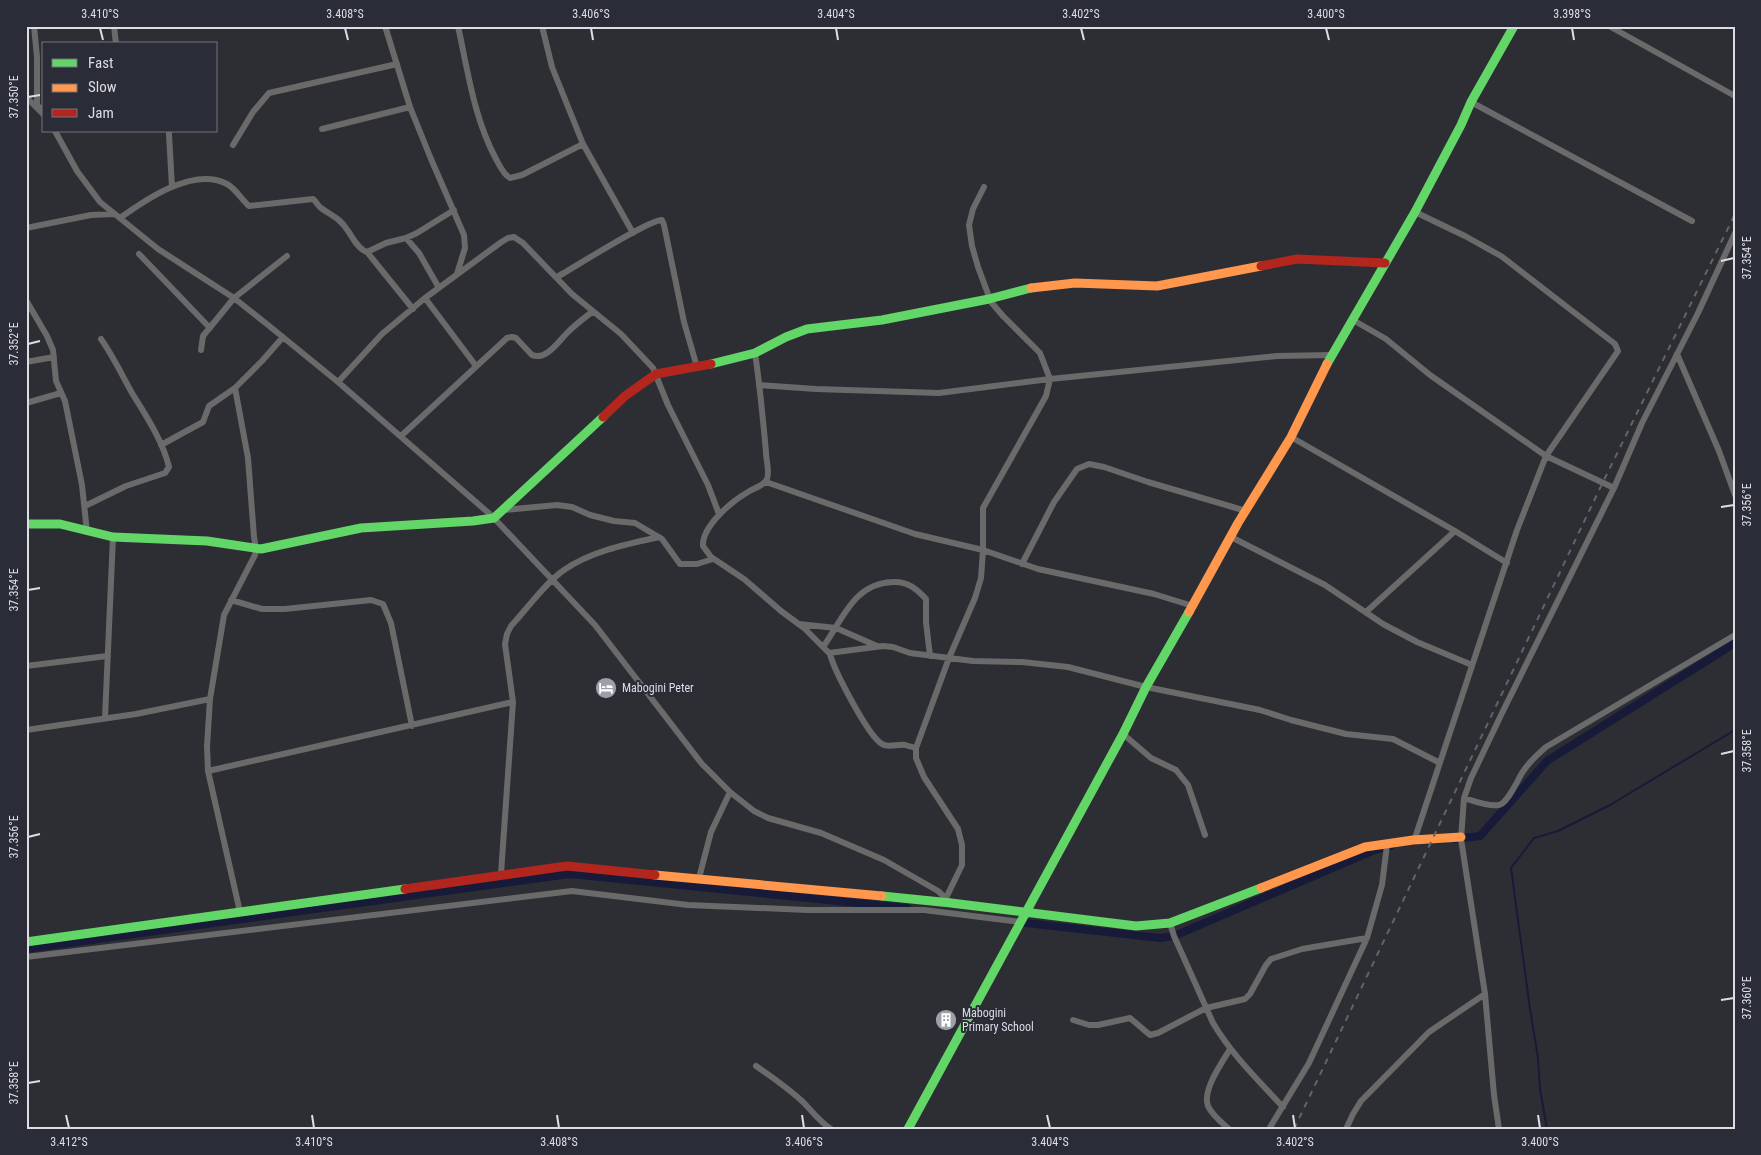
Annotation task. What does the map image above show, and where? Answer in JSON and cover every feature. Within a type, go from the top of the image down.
[{"type":"street","points":[[34,26],[38,57],[40,107]]},
{"type":"street","points":[[114,26],[116,42]]},
{"type":"street","points":[[385,26],[410,107],[466,242],[457,274]]},
{"type":"street","points":[[458,26],[476,110],[488,145],[504,174],[510,178],[522,175],[583,144]]},
{"type":"street","points":[[542,26],[552,67],[583,144],[634,233]]},
{"type":"street","points":[[908,1129],[1124,734],[1146,687],[1246,511],[1291,437],[1332,355],[1415,212],[1471,102],[1514,26]]},
{"type":"street","points":[[1609,26],[1735,96]]},
{"type":"street","points":[[233,145],[253,112],[269,93],[397,64]]},
{"type":"street","points":[[26,96],[40,107]]},
{"type":"street","points":[[1471,102],[1692,221]]},
{"type":"street","points":[[322,129],[410,107]]},
{"type":"street","points":[[56,132],[77,171],[100,202],[158,249],[234,298],[283,337],[401,436],[494,518],[595,625],[702,764],[730,792],[754,811],[768,818],[821,833],[884,860],[938,891],[949,900]]},
{"type":"street","points":[[169,134],[172,187]]},
{"type":"street","points":[[26,228],[91,215],[117,216],[172,187],[195,180],[221,181],[229,185],[246,204],[251,206],[313,199],[321,208],[330,212],[343,224],[356,243],[362,250],[367,252],[413,308]]},
{"type":"street","points":[[949,900],[962,865],[962,845],[958,829],[924,776],[916,758],[916,748],[949,658],[975,598],[980,578],[983,550],[983,508],[1046,396],[1050,379],[1040,353],[989,299],[972,246],[969,225],[973,209],[984,187]]},
{"type":"street","points":[[367,252],[425,229],[454,210]]},
{"type":"street","points":[[1415,212],[1501,256],[1615,344],[1617,348],[1616,356],[1546,456],[1524,511],[1415,838]]},
{"type":"street","points":[[557,277],[634,233],[658,220],[662,220],[684,322],[696,367]]},
{"type":"street","points":[[1499,1129],[1485,994],[1461,837],[1464,798],[1471,778],[1614,488],[1642,423],[1735,234]]},
{"type":"street","points":[[338,382],[382,334],[425,298],[500,243],[514,237],[524,243],[572,294],[620,334],[649,363],[656,374],[668,405],[708,485],[719,514]]},
{"type":"street","points":[[406,238],[419,253],[439,288]]},
{"type":"street","points":[[138,254],[210,328]]},
{"type":"street","points":[[201,350],[202,338],[234,298],[287,256]]},
{"type":"street","points":[[26,524],[56,524],[113,537],[207,541],[256,549],[361,528],[494,518],[625,396],[656,374],[731,360],[755,352],[808,329],[862,323],[989,299],[1020,290],[1064,284],[1158,286],[1297,259],[1385,262]]},
{"type":"street","points":[[425,298],[476,366]]},
{"type":"street","points":[[26,300],[47,336],[54,356],[56,381],[67,408],[85,506],[87,532]]},
{"type":"street","points":[[401,436],[509,337],[516,338],[532,355],[536,357],[543,355],[550,351],[568,332],[592,312]]},
{"type":"street","points":[[1353,320],[1386,339],[1430,375],[1546,456],[1614,488]]},
{"type":"street","points":[[160,445],[203,422],[209,406],[235,388],[262,362],[283,337]]},
{"type":"street","points":[[85,506],[126,486],[165,473],[168,467],[160,445],[117,364],[100,339]]},
{"type":"street","points":[[755,352],[765,424],[768,469],[766,482]]},
{"type":"street","points":[[1677,354],[1719,451],[1735,494]]},
{"type":"street","points":[[759,385],[939,393],[1050,379],[1277,356],[1332,355]]},
{"type":"street","points":[[26,362],[54,356]]},
{"type":"street","points":[[235,388],[248,458],[256,549],[255,555],[224,615],[210,699],[208,771],[240,912]]},
{"type":"street","points":[[26,404],[61,393]]},
{"type":"street","points":[[1291,437],[1507,562]]},
{"type":"street","points":[[1022,564],[1054,502],[1077,469],[1083,466],[1095,464],[1115,469],[1148,482],[1246,511]]},
{"type":"street","points":[[916,748],[905,745],[884,746],[879,742],[863,720],[830,654],[798,624],[744,579],[707,554],[702,544],[705,536],[719,514],[743,495],[766,482],[915,534],[983,550],[1038,569],[1154,594],[1193,606]]},
{"type":"street","points":[[503,510],[557,505],[572,507],[590,515],[614,521],[635,523],[659,537],[680,564],[697,564],[713,559]]},
{"type":"street","points":[[1366,612],[1455,531]]},
{"type":"street","points":[[106,718],[113,537]]},
{"type":"street","points":[[501,874],[513,702],[505,644],[507,634],[511,626],[553,579],[564,570],[611,548],[659,537]]},
{"type":"street","points":[[1231,537],[1325,585],[1383,624],[1417,642],[1472,665]]},
{"type":"street","points":[[823,647],[855,599],[864,590],[872,585],[899,581],[916,588],[926,599],[926,622],[930,656]]},
{"type":"street","points":[[231,600],[262,610],[371,600],[383,604],[391,623],[412,726]]},
{"type":"street","points":[[798,624],[836,628],[878,647]]},
{"type":"street","points":[[1464,798],[1491,805],[1502,803],[1528,765],[1546,746],[1735,635]]},
{"type":"street","points":[[830,654],[878,647],[893,647],[902,651],[930,656],[973,661],[1022,662],[1068,667],[1146,687],[1260,710],[1346,734],[1393,739],[1440,763]]},
{"type":"street","points":[[26,666],[107,656]]},
{"type":"street","points":[[26,730],[136,714],[210,699]]},
{"type":"street","points":[[208,771],[513,702]]},
{"type":"street","points":[[1124,734],[1151,758],[1176,770],[1188,786],[1205,835]]},
{"type":"street","points":[[699,878],[711,832],[730,792]]},
{"type":"street","points":[[26,942],[567,866],[949,900],[1136,926],[1170,923],[1365,847],[1387,846],[1415,838],[1461,837]]},
{"type":"street","points":[[1269,1129],[1309,1063],[1367,938],[1382,885],[1387,846]]},
{"type":"street","points":[[26,957],[572,891],[688,905],[808,910],[924,910],[1022,922]]},
{"type":"street","points":[[1170,923],[1213,1023],[1230,1049],[1283,1107]]},
{"type":"street","points":[[1073,1020],[1098,1025],[1130,1018],[1145,1032],[1154,1034],[1206,1008],[1245,999],[1258,982],[1266,964],[1271,959],[1302,949],[1367,938]]},
{"type":"street","points":[[1346,1129],[1361,1101],[1429,1032],[1485,994]]},
{"type":"street","points":[[1229,1129],[1209,1107],[1207,1091],[1230,1049]]},
{"type":"street","points":[[756,1066],[780,1082],[831,1129]]},
{"type":"waterway","points":[[1455,839],[1480,836],[1547,761],[1735,643]]},
{"type":"waterway","points":[[1547,1129],[1511,868],[1534,838],[1558,831],[1610,805],[1735,730]]},
{"type":"waterway","points":[[1017,922],[1160,938],[1174,936],[1372,851],[1391,846]]},
{"type":"waterway","points":[[26,949],[570,874],[907,908]]},
{"type":"railway","points":[[1294,1129],[1603,482],[1735,214]]},
{"type":"traffic: fast","points":[[1327,364],[1415,212],[1461,125],[1471,102],[1514,26]]},
{"type":"traffic: fast","points":[[711,364],[755,353],[786,337],[807,329],[882,320],[989,299],[1031,288]]},
{"type":"traffic: fast","points":[[26,524],[60,524],[113,537],[207,541],[261,549],[361,528],[494,518],[603,417]]},
{"type":"traffic: fast","points":[[908,1129],[1123,734],[1146,687],[1189,612]]},
{"type":"traffic: fast","points":[[882,896],[1136,926],[1170,923],[1261,888]]},
{"type":"traffic: fast","points":[[26,942],[405,889]]},
{"type":"traffic: slow","points":[[1031,288],[1075,283],[1157,286],[1261,266]]},
{"type":"traffic: slow","points":[[1189,612],[1238,523],[1291,437],[1327,364]]},
{"type":"traffic: slow","points":[[1261,888],[1365,847],[1413,840],[1461,837]]},
{"type":"traffic: slow","points":[[655,875],[882,896]]},
{"type":"traffic: jam","points":[[1261,266],[1297,259],[1385,263]]},
{"type":"traffic: jam","points":[[603,417],[625,396],[656,374],[711,364]]},
{"type":"traffic: jam","points":[[405,889],[567,866],[655,875]]},
{"type":"place","name":"Mabogini Peter","points":[[606,688]]},
{"type":"place","name":"Mabogini Primary School","points":[[946,1020]]}]
